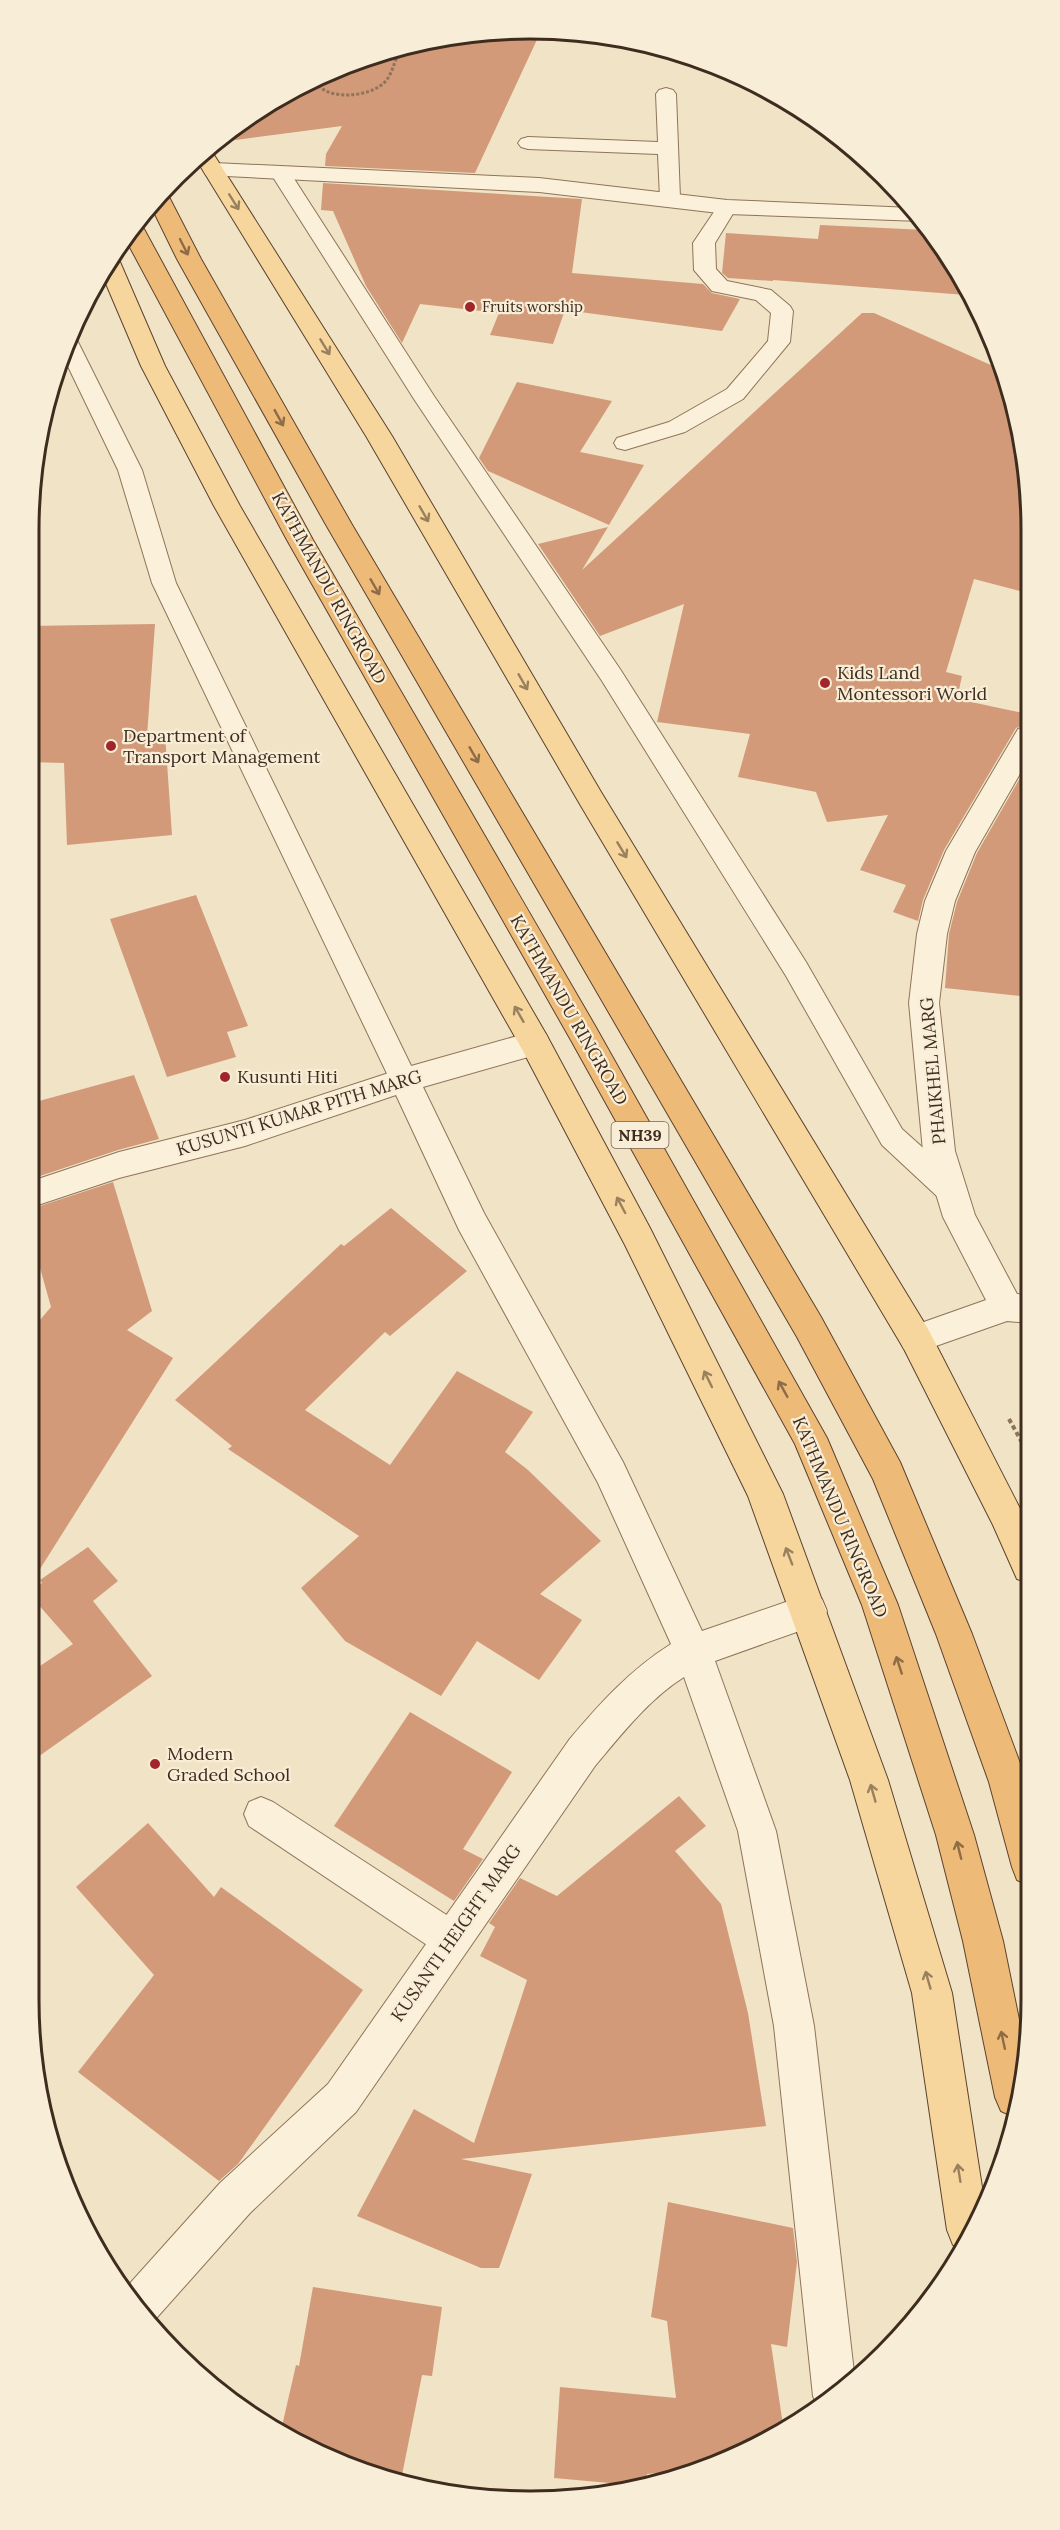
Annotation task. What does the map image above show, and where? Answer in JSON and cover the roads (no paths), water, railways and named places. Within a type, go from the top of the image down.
[{"type":"highway","name":"NH39","points":[[163,204],[189,259],[338,523],[809,1327],[888,1473],[958,1644],[1008,1782],[1021,1830]]},
{"type":"highway","name":"KATHMANDU RINGROAD","points":[[136,237],[300,540],[583,1033],[810,1438],[880,1605],[955,1835],[982,1941],[1013,2088]]},
{"type":"main road","points":[[209,161],[378,436],[597,809],[916,1339],[1021,1547]]},
{"type":"main road","points":[[112,273],[153,366],[227,506],[535,1043],[638,1238],[765,1494],[869,1779],[932,1993],[967,2223]]},
{"type":"street","points":[[209,161],[281,174],[539,185],[670,198],[727,207],[906,215]]},
{"type":"street","name":"PHAIKHEL MARG","points":[[1018,1309],[959,1217],[950,1190],[939,1151],[924,1003],[932,934],[940,901],[961,851],[1021,748]]},
{"type":"street","name":"KUSUNTI KUMAR PITH MARG","points":[[39,1191],[119,1165],[244,1133],[404,1080],[535,1043]]},
{"type":"street","points":[[404,1080],[471,1220],[611,1473],[693,1651],[758,1831],[794,2026],[834,2386]]},
{"type":"street","points":[[916,1339],[1018,1309]]},
{"type":"street","name":"KUSANTI HEIGHT MARG","points":[[142,2302],[235,2198],[342,2098],[582,1754],[618,1709],[658,1673],[693,1651],[809,1611]]},
{"type":"lane","points":[[666,94],[670,198]]},
{"type":"lane","points":[[528,143],[668,148]]},
{"type":"lane","points":[[281,174],[424,399],[611,675],[796,969],[892,1137],[950,1190]]},
{"type":"lane","points":[[625,443],[677,427],[735,394],[778,342],[782,311],[763,295],[720,286],[705,270],[704,243],[727,207]]},
{"type":"lane","points":[[72,352],[130,470],[164,583],[404,1080]]},
{"type":"lane","points":[[261,1814],[452,1940]]},
{"type":"place","name":"Fruits worship","points":[[470,307]]},
{"type":"place","name":"Kids Land Montessori World","points":[[825,683]]},
{"type":"place","name":"Department of Transport Management","points":[[111,746]]},
{"type":"place","name":"Kusunti Hiti","points":[[225,1077]]},
{"type":"place","name":"Modern Graded School","points":[[155,1764]]}]
